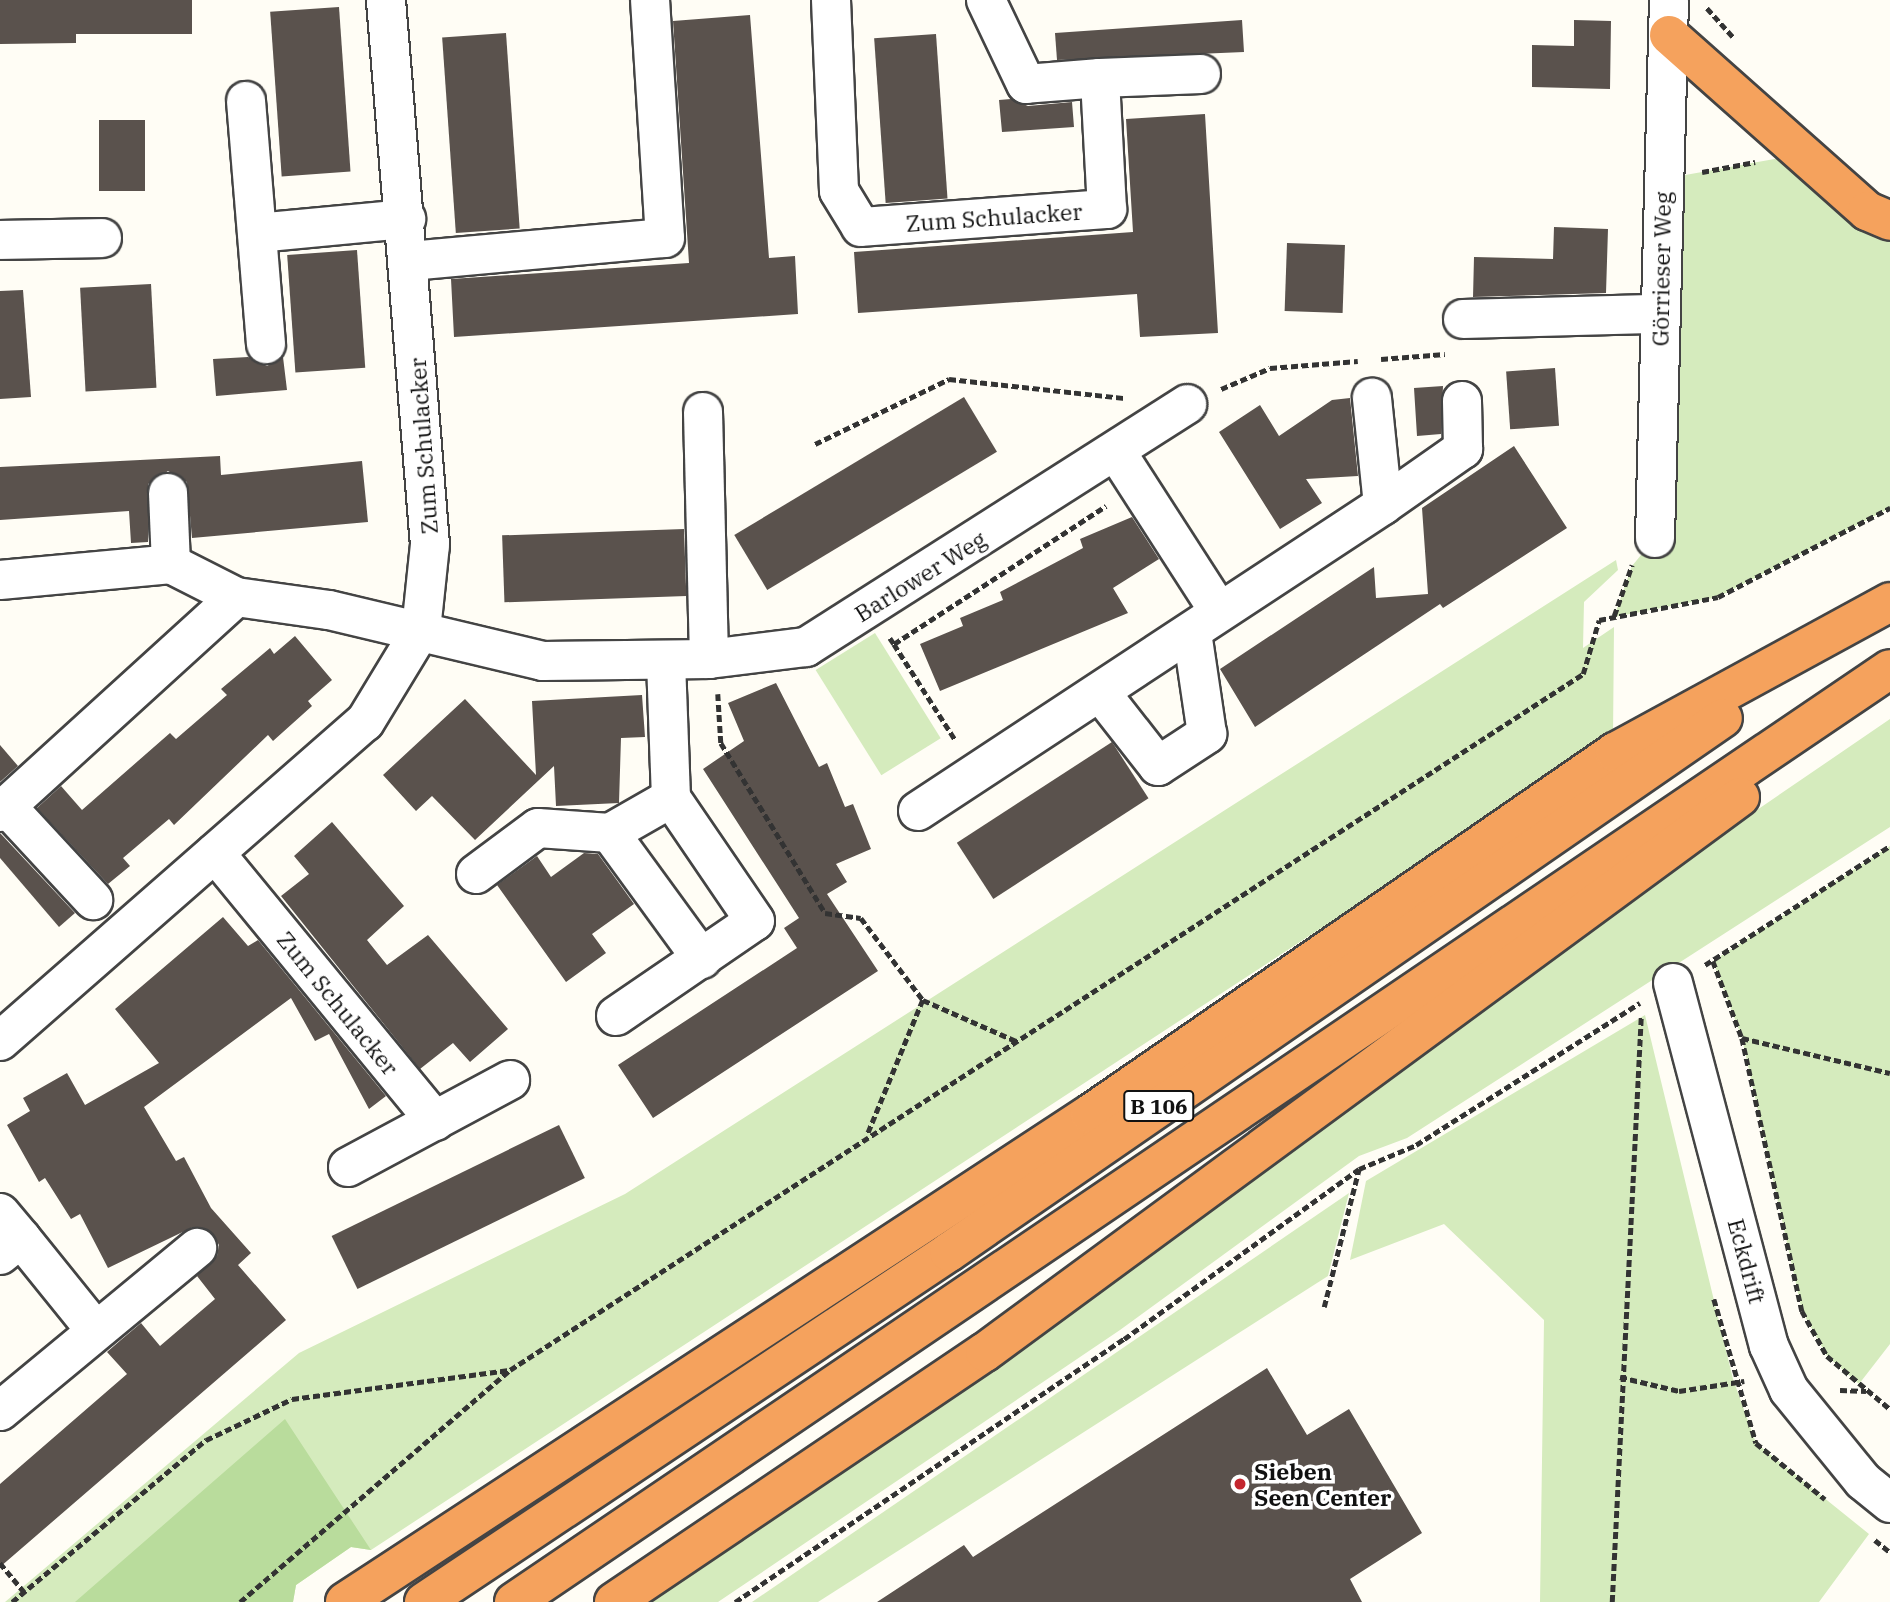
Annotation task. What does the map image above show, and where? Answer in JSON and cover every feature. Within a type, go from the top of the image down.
[{"type":"highway","points":[[1669,18],[1802,154],[1867,211],[1890,220]]},
{"type":"highway","points":[[345,1602],[1090,1114],[1615,752],[1890,604]]},
{"type":"highway","name":"B 106","points":[[424,1602],[949,1252],[1890,604]]},
{"type":"highway","name":"B 106","points":[[514,1602],[1890,669]]},
{"type":"highway","points":[[614,1602],[985,1352],[1662,861],[1890,677]]},
{"type":"street","name":"Zum Schulacker","points":[[0,1041],[365,722],[421,630],[430,545],[411,261],[386,0]]},
{"type":"street","points":[[411,261],[665,238],[650,0]]},
{"type":"street","name":"Zum Schulacker","points":[[831,0],[839,191],[860,227],[1107,209],[1100,78]]},
{"type":"street","points":[[986,0],[1026,83],[1201,74]]},
{"type":"street","name":"Görrieser Weg","points":[[1655,538],[1669,18]]},
{"type":"street","points":[[246,101],[267,344]]},
{"type":"street","points":[[257,233],[406,219]]},
{"type":"street","points":[[0,240],[102,238]]},
{"type":"street","points":[[1462,336],[1660,314]]},
{"type":"street","points":[[1372,398],[1383,505]]},
{"type":"street","points":[[918,811],[1383,505],[1463,449],[1462,401]]},
{"type":"street","name":"Barlower Weg","points":[[421,630],[543,661],[712,659],[806,647],[1116,453],[1187,404]]},
{"type":"street","points":[[703,412],[712,659]]},
{"type":"street","points":[[1100,692],[1158,765],[1207,734],[1206,622],[1116,453]]},
{"type":"street","points":[[168,493],[172,564]]},
{"type":"street","points":[[0,580],[172,564],[236,597],[421,630]]},
{"type":"street","points":[[93,900],[3,809],[236,597]]},
{"type":"street","points":[[616,1016],[755,921],[671,798],[666,660]]},
{"type":"street","points":[[476,874],[538,828],[610,833],[671,798]]},
{"type":"street","points":[[610,833],[702,959]]},
{"type":"street","name":"Zum Schulacker","points":[[215,853],[435,1121]]},
{"type":"street","name":"Eckdrift","points":[[1657,993],[1769,1346],[1788,1390],[1863,1481],[1890,1503]]},
{"type":"street","points":[[348,1167],[510,1080]]},
{"type":"street","points":[[7,1235],[96,1331]]},
{"type":"street","points":[[0,1411],[197,1248]]},
{"type":"path","points":[[1663,178],[1802,154]]},
{"type":"path","points":[[815,444],[949,379],[1187,404],[1270,368],[1462,336]]},
{"type":"path","points":[[240,1602],[510,1370],[1583,674],[1599,620],[1718,597],[1890,508]]},
{"type":"path","points":[[894,644],[976,772]]},
{"type":"path","points":[[712,659],[721,743],[825,913],[861,918],[923,1000],[1016,1041]]},
{"type":"path","points":[[735,1602],[1124,1339],[1359,1169],[1416,1145],[1657,993],[1713,961],[1890,846]]},
{"type":"path","points":[[1713,961],[1742,1038],[1802,1311],[1827,1356],[1890,1409]]},
{"type":"path","points":[[1612,1602],[1657,993]]},
{"type":"path","points":[[867,1136],[923,1000]]},
{"type":"path","points":[[1742,1038],[1890,1073]]},
{"type":"path","points":[[1324,1307],[1359,1169]]},
{"type":"path","points":[[12,1602],[206,1440],[292,1399],[510,1370]]},
{"type":"path","points":[[0,1563],[24,1592]]},
{"type":"green space","points":[[1802,154],[1890,221],[1890,508],[1718,597],[1614,617],[1632,566],[1655,538],[1663,179]]},
{"type":"green space","points":[[1616,560],[1618,570],[1584,602],[1583,648],[1614,627],[1613,737],[371,1550],[351,1547],[296,1585],[293,1602],[5,1602],[299,1353],[625,1194]]},
{"type":"green space","points":[[875,633],[941,738],[881,775],[816,670]]},
{"type":"green space","points":[[1890,719],[1890,827],[1407,1138],[1359,1156],[1120,1330],[718,1602],[640,1602],[1482,998]]},
{"type":"green space","points":[[1890,846],[1890,1344],[1859,1384],[1827,1356],[1802,1311],[1742,1038],[1713,961]]},
{"type":"green space","points":[[1645,1015],[1733,1379],[1756,1443],[1869,1534],[1819,1602],[1540,1602],[1544,1320],[1444,1224],[1350,1260],[1366,1181]]},
{"type":"green space","points":[[1349,1193],[1328,1276],[818,1602],[752,1602]]},
{"type":"green space","points":[[285,1419],[371,1550],[351,1547],[296,1585],[293,1602],[75,1602]]},
{"type":"building","points":[[0,0],[192,0],[192,34],[76,34],[76,43],[0,44]]},
{"type":"building","points":[[339,7],[351,172],[282,176],[270,12]]},
{"type":"building","points":[[750,15],[769,258],[795,256],[798,314],[454,337],[451,279],[689,263],[673,21]]},
{"type":"building","points":[[1242,20],[1244,52],[1057,60],[1055,33]]},
{"type":"building","points":[[1574,20],[1611,21],[1610,89],[1532,87],[1532,45],[1574,46]]},
{"type":"building","points":[[506,33],[520,229],[456,233],[442,37]]},
{"type":"building","points":[[936,34],[948,199],[886,203],[874,38]]},
{"type":"building","points":[[1011,99],[1028,106],[1072,102],[1074,127],[1002,132],[999,100]]},
{"type":"building","points":[[1205,114],[1218,333],[1140,337],[1137,294],[858,313],[854,252],[1133,232],[1126,119]]},
{"type":"building","points":[[99,120],[145,120],[145,191],[99,191]]},
{"type":"building","points":[[1554,227],[1608,229],[1606,293],[1473,297],[1474,257],[1553,259]]},
{"type":"building","points":[[1287,243],[1345,245],[1343,313],[1285,311]]},
{"type":"building","points":[[357,250],[365,368],[295,373],[287,255]]},
{"type":"building","points":[[151,284],[156,388],[86,392],[80,288]]},
{"type":"building","points":[[23,290],[31,397],[0,399],[0,291]]},
{"type":"building","points":[[248,357],[267,366],[283,357],[287,390],[216,396],[213,359]]},
{"type":"building","points":[[1555,368],[1559,426],[1510,429],[1506,371]]},
{"type":"building","points":[[1443,386],[1441,434],[1417,436],[1414,388]]},
{"type":"building","points":[[964,397],[997,452],[767,590],[734,535]]},
{"type":"building","points":[[1350,398],[1358,476],[1306,479],[1322,503],[1280,529],[1219,432],[1260,405],[1279,436],[1332,400]]},
{"type":"building","points":[[1514,446],[1567,528],[1443,608],[1440,604],[1255,727],[1220,669],[1374,567],[1376,598],[1428,594],[1422,508]]},
{"type":"building","points":[[220,456],[221,475],[362,461],[368,522],[192,538],[187,482],[168,471],[148,484],[148,542],[131,543],[129,511],[0,520],[0,467]]},
{"type":"building","points":[[1132,517],[1159,559],[1113,588],[1128,613],[940,691],[920,644],[963,626],[960,618],[1003,600],[1000,592],[1083,548],[1080,539]]},
{"type":"building","points":[[684,529],[686,596],[504,602],[502,535]]},
{"type":"building","points":[[295,636],[332,680],[308,701],[312,706],[273,741],[268,735],[174,825],[169,819],[123,858],[130,866],[108,884],[37,808],[61,786],[82,810],[170,733],[176,739],[227,695],[221,689],[270,648],[274,654]]},
{"type":"building","points":[[776,683],[819,767],[827,763],[845,807],[853,804],[871,849],[836,864],[847,882],[827,894],[878,971],[653,1118],[618,1065],[797,948],[784,928],[799,918],[703,769],[744,741],[728,703]]},
{"type":"building","points":[[642,695],[645,737],[621,738],[619,803],[556,806],[554,766],[475,840],[432,796],[416,811],[383,775],[465,699],[536,775],[532,701]]},
{"type":"building","points":[[1112,742],[1148,798],[993,899],[957,843]]},
{"type":"building","points":[[0,745],[18,766],[0,782]]},
{"type":"building","points":[[332,822],[404,906],[367,940],[387,965],[428,935],[508,1029],[470,1062],[453,1043],[420,1069],[281,896],[309,874],[294,856]]},
{"type":"building","points":[[0,833],[75,913],[59,927],[0,858]]},
{"type":"building","points":[[584,853],[598,854],[634,904],[592,934],[606,953],[566,982],[497,885],[537,856],[551,877]]},
{"type":"building","points":[[223,917],[248,946],[258,940],[386,1096],[369,1109],[329,1034],[315,1041],[291,998],[144,1107],[176,1161],[184,1157],[211,1208],[251,1253],[238,1265],[286,1320],[0,1567],[0,1484],[127,1374],[107,1352],[122,1339],[141,1323],[160,1346],[215,1299],[197,1276],[217,1256],[219,1245],[213,1234],[193,1227],[108,1268],[80,1214],[71,1219],[45,1178],[39,1182],[7,1125],[30,1111],[23,1098],[67,1073],[85,1105],[159,1063],[115,1009]]},
{"type":"building","points":[[559,1125],[585,1178],[357,1289],[332,1236]]},
{"type":"building","name":"Sieben Seen Center","points":[[1267,1368],[1307,1435],[1349,1409],[1422,1533],[1350,1579],[1362,1602],[877,1602],[964,1545],[973,1557]]},
{"type":"place","name":"Sieben Seen Center","points":[[1240,1484]]}]
